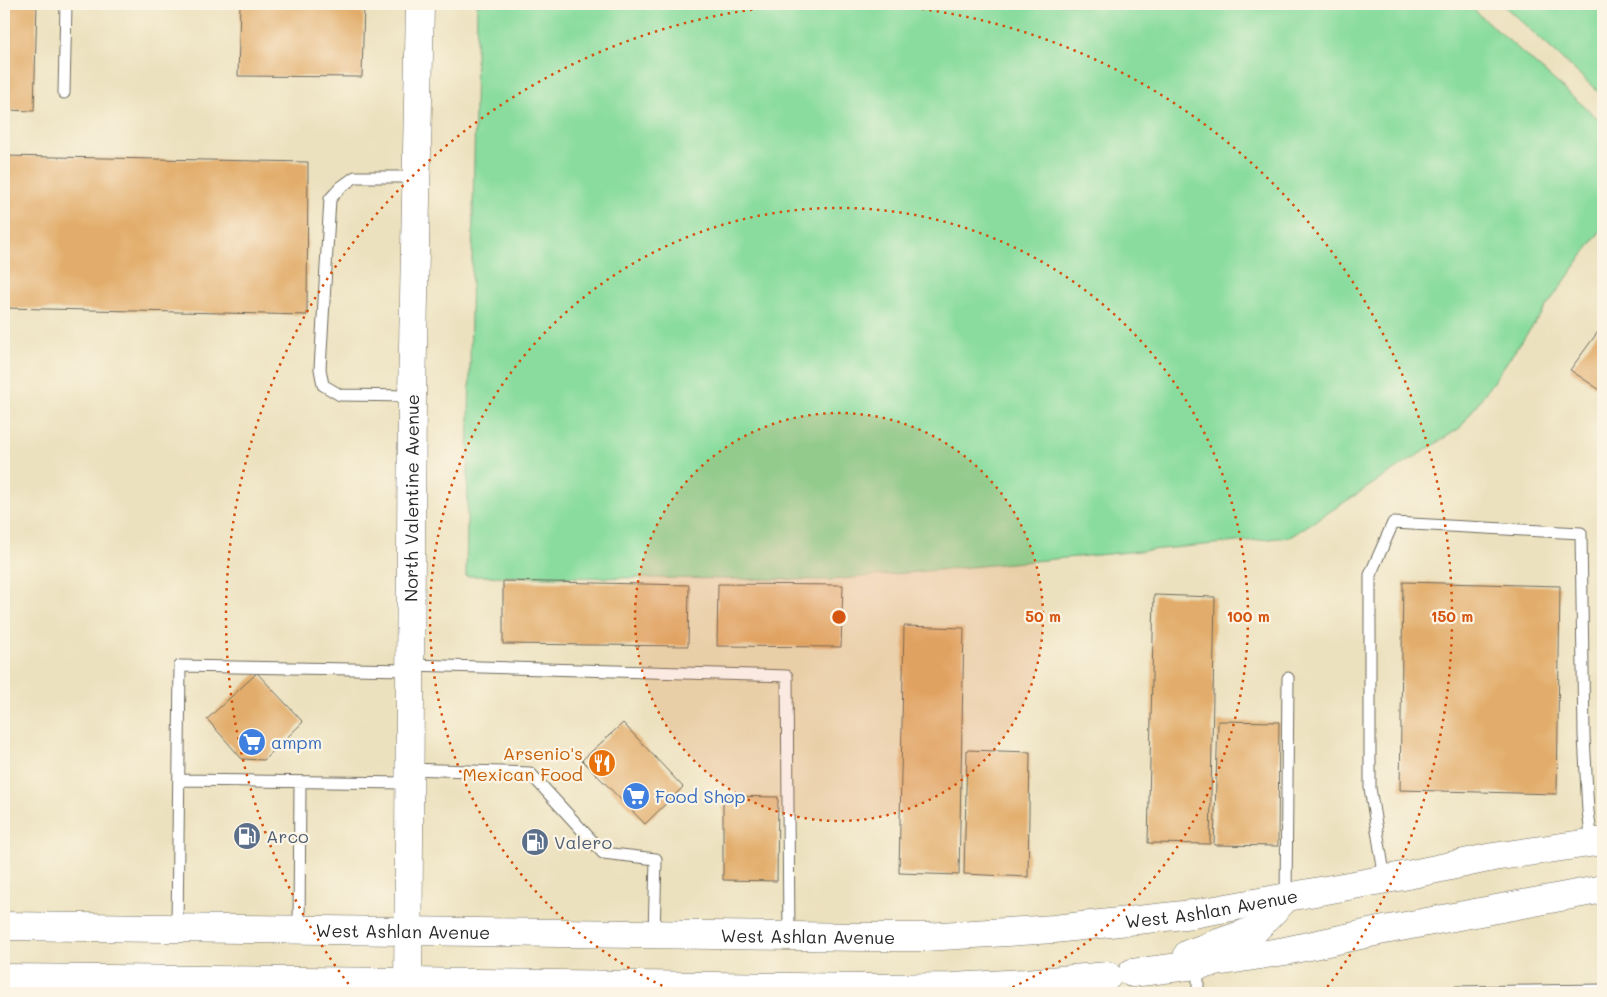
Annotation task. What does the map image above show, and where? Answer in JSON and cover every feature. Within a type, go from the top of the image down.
[{"type":"main road","name":"North Valentine Avenue","points":[[408,987],[412,396],[420,4]]},
{"type":"main road","name":"West Ashlan Avenue","points":[[4,926],[925,937],[1054,929],[1193,914],[1286,898],[1494,857],[1598,841]]},
{"type":"main road","points":[[4,978],[408,987],[965,990],[1026,983],[1116,978],[1285,951],[1379,931],[1603,889]]},
{"type":"main road","points":[[1116,978],[1255,930],[1286,898]]},
{"type":"lane","points":[[64,93],[66,4]]},
{"type":"lane","points":[[412,396],[340,395],[323,385],[320,369],[330,199],[341,187],[355,177],[416,177]]},
{"type":"lane","points":[[1386,879],[1370,788],[1370,575],[1393,523],[1581,533],[1584,736],[1588,811],[1598,841]]},
{"type":"lane","points":[[177,929],[180,666],[410,667],[788,676],[790,936]]},
{"type":"lane","points":[[1286,898],[1288,678]]},
{"type":"lane","points":[[179,780],[300,782],[409,776],[530,773],[603,852],[656,859],[654,935]]},
{"type":"lane","points":[[299,930],[300,782]]},
{"type":"lane","points":[[1198,965],[1198,993]]},
{"type":"lane","points":[[1457,993],[1603,990]]},
{"type":"green space","points":[[477,4],[1467,4],[1603,123],[1603,227],[1460,428],[1290,537],[830,580],[466,576]]},
{"type":"green space","points":[[1502,4],[1603,4],[1603,96]]},
{"type":"building","points":[[4,4],[37,4],[34,111],[4,110]]},
{"type":"building","points":[[240,4],[364,4],[362,77],[238,76]]},
{"type":"building","points":[[4,156],[308,162],[307,315],[4,308]]},
{"type":"building","points":[[1603,325],[1603,392],[1570,370]]},
{"type":"building","points":[[503,581],[689,585],[688,646],[503,644]]},
{"type":"building","points":[[1403,582],[1560,586],[1557,794],[1400,790]]},
{"type":"building","points":[[718,584],[843,585],[841,647],[717,646]]},
{"type":"building","points":[[1154,595],[1215,597],[1210,844],[1148,843]]},
{"type":"building","points":[[904,626],[964,628],[959,875],[899,873]]},
{"type":"building","points":[[257,673],[303,722],[264,760],[242,759],[207,719]]},
{"type":"building","points":[[1218,721],[1279,722],[1278,846],[1214,845]]},
{"type":"building","points":[[623,723],[683,787],[645,824],[582,760]]},
{"type":"building","points":[[967,750],[1030,752],[1028,877],[964,874]]},
{"type":"building","points":[[723,796],[778,797],[777,881],[723,880]]},
{"type":"place","name":"ampm","points":[[252,742]]},
{"type":"place","name":"Arsenio's Mexican Food","points":[[602,763]]},
{"type":"place","name":"Food Shop","points":[[636,796]]},
{"type":"place","name":"Arco","points":[[247,836]]},
{"type":"place","name":"Valero","points":[[535,842]]}]
